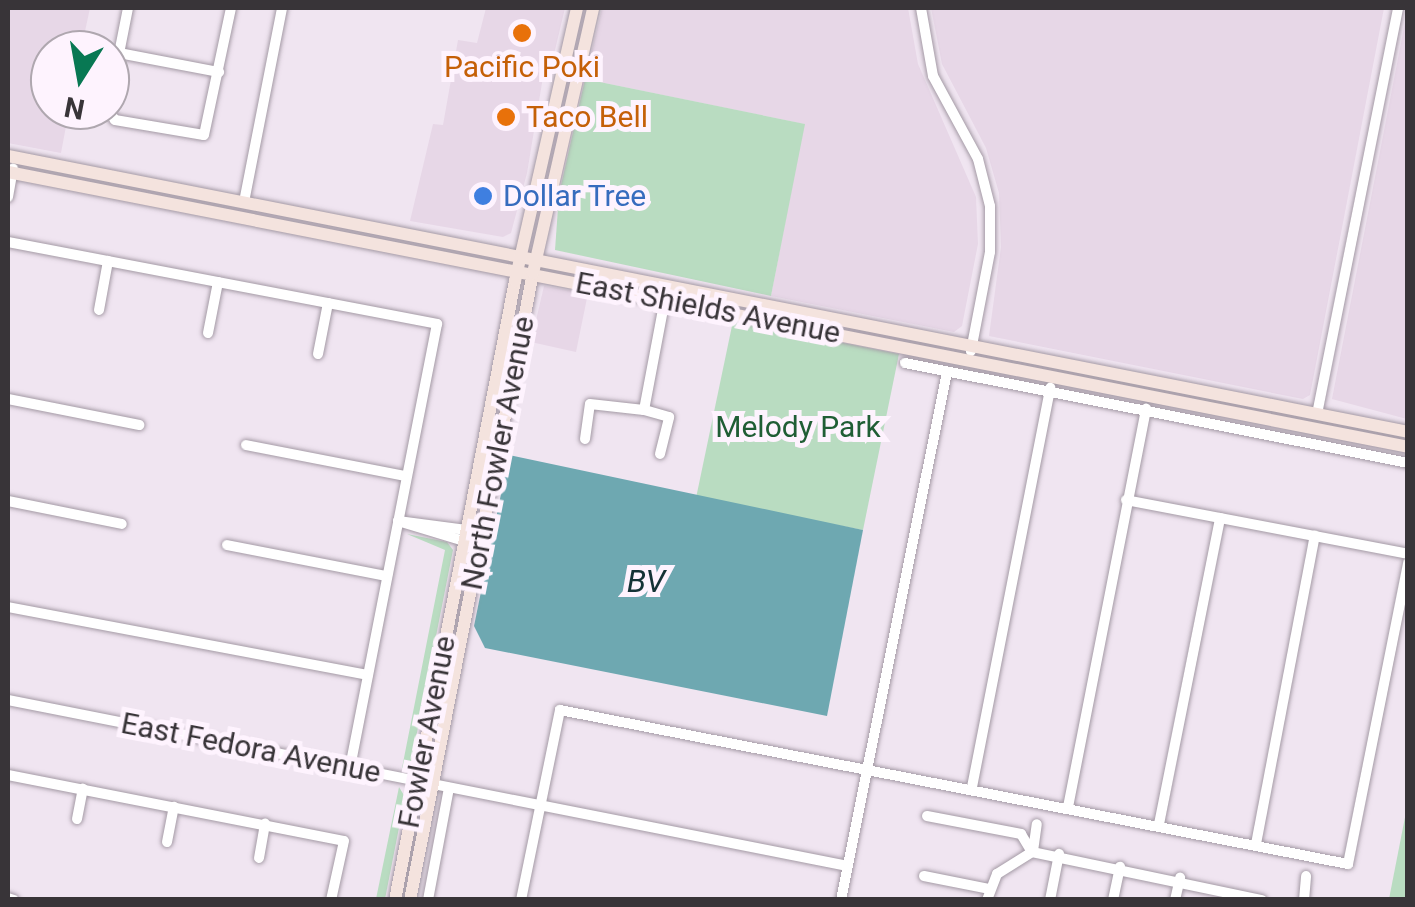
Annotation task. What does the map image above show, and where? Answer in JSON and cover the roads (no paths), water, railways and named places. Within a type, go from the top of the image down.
[{"type":"main road","name":"North Fowler Avenue","points":[[410,900],[533,273],[529,256],[577,8]]},
{"type":"main road","name":"North Fowler Avenue","points":[[518,270],[529,256],[591,8]]},
{"type":"main road","name":"East Shields Avenue","points":[[11,157],[855,320],[970,352],[1050,385],[1408,448]]},
{"type":"main road","name":"East Shields Avenue","points":[[10,172],[749,316],[1055,362],[1408,432]]},
{"type":"main road","points":[[134,195],[239,208],[244,202]]},
{"type":"main road","points":[[244,217],[344,229],[360,224]]},
{"type":"main road","name":"Fowler Avenue","points":[[395,900],[518,270]]},
{"type":"main road","points":[[749,316],[753,309],[855,320]]},
{"type":"main road","points":[[465,535],[473,544],[462,605],[466,614]]},
{"type":"street","points":[[130,118],[204,135],[231,8]]},
{"type":"street","points":[[244,202],[282,8]]},
{"type":"street","points":[[922,8],[934,76],[978,159],[990,206],[990,252],[970,352]]},
{"type":"street","points":[[1317,414],[1398,8]]},
{"type":"street","points":[[130,54],[218,72]]},
{"type":"street","points":[[8,197],[11,157]]},
{"type":"street","points":[[8,242],[437,324],[350,767]]},
{"type":"street","points":[[98,310],[108,261]]},
{"type":"street","points":[[208,332],[218,282]]},
{"type":"street","points":[[644,410],[665,299]]},
{"type":"street","points":[[318,354],[328,303]]},
{"type":"street","points":[[972,787],[1055,362]]},
{"type":"street","name":"East Shields Avenue","points":[[905,363],[1050,385],[1146,409],[1408,463]]},
{"type":"street","points":[[841,900],[947,372]]},
{"type":"street","points":[[8,399],[140,424]]},
{"type":"street","points":[[585,439],[590,404],[644,410],[669,417],[660,454]]},
{"type":"street","points":[[1068,807],[1146,409]]},
{"type":"street","points":[[246,445],[406,476]]},
{"type":"street","points":[[1126,500],[1408,554]]},
{"type":"street","points":[[8,502],[122,524]]},
{"type":"street","points":[[398,521],[410,517],[465,535]]},
{"type":"street","points":[[1158,824],[1220,518]]},
{"type":"street","points":[[1256,844],[1315,536]]},
{"type":"street","points":[[227,544],[387,576]]},
{"type":"street","points":[[521,900],[560,710],[972,787],[1348,864],[1408,563]]},
{"type":"street","points":[[8,607],[368,675]]},
{"type":"street","name":"East Fedora Avenue","points":[[8,700],[848,866]]},
{"type":"street","points":[[8,775],[344,842],[331,900]]},
{"type":"street","points":[[428,900],[449,788]]},
{"type":"street","points":[[77,820],[83,790]]},
{"type":"street","points":[[166,842],[174,807]]},
{"type":"street","points":[[927,816],[1021,834],[1032,852]]},
{"type":"street","points":[[258,858],[265,824]]},
{"type":"street","points":[[1032,852],[1038,824]]},
{"type":"street","points":[[924,876],[988,894],[1016,857],[1032,852],[1180,878],[1262,900]]},
{"type":"street","points":[[1050,900],[1059,854]]},
{"type":"street","points":[[1113,900],[1120,867]]},
{"type":"street","points":[[1304,900],[1306,876]]},
{"type":"street","points":[[1175,900],[1180,878]]},
{"type":"water","name":"BV","points":[[509,455],[863,530],[827,716],[485,648],[474,626]]},
{"type":"place","name":"Pacific Poki","points":[[522,33]]},
{"type":"place","name":"Taco Bell","points":[[506,117]]},
{"type":"place","name":"Dollar Tree","points":[[483,196]]},
{"type":"park label","name":"Melody Park","points":[[798,427]]}]
